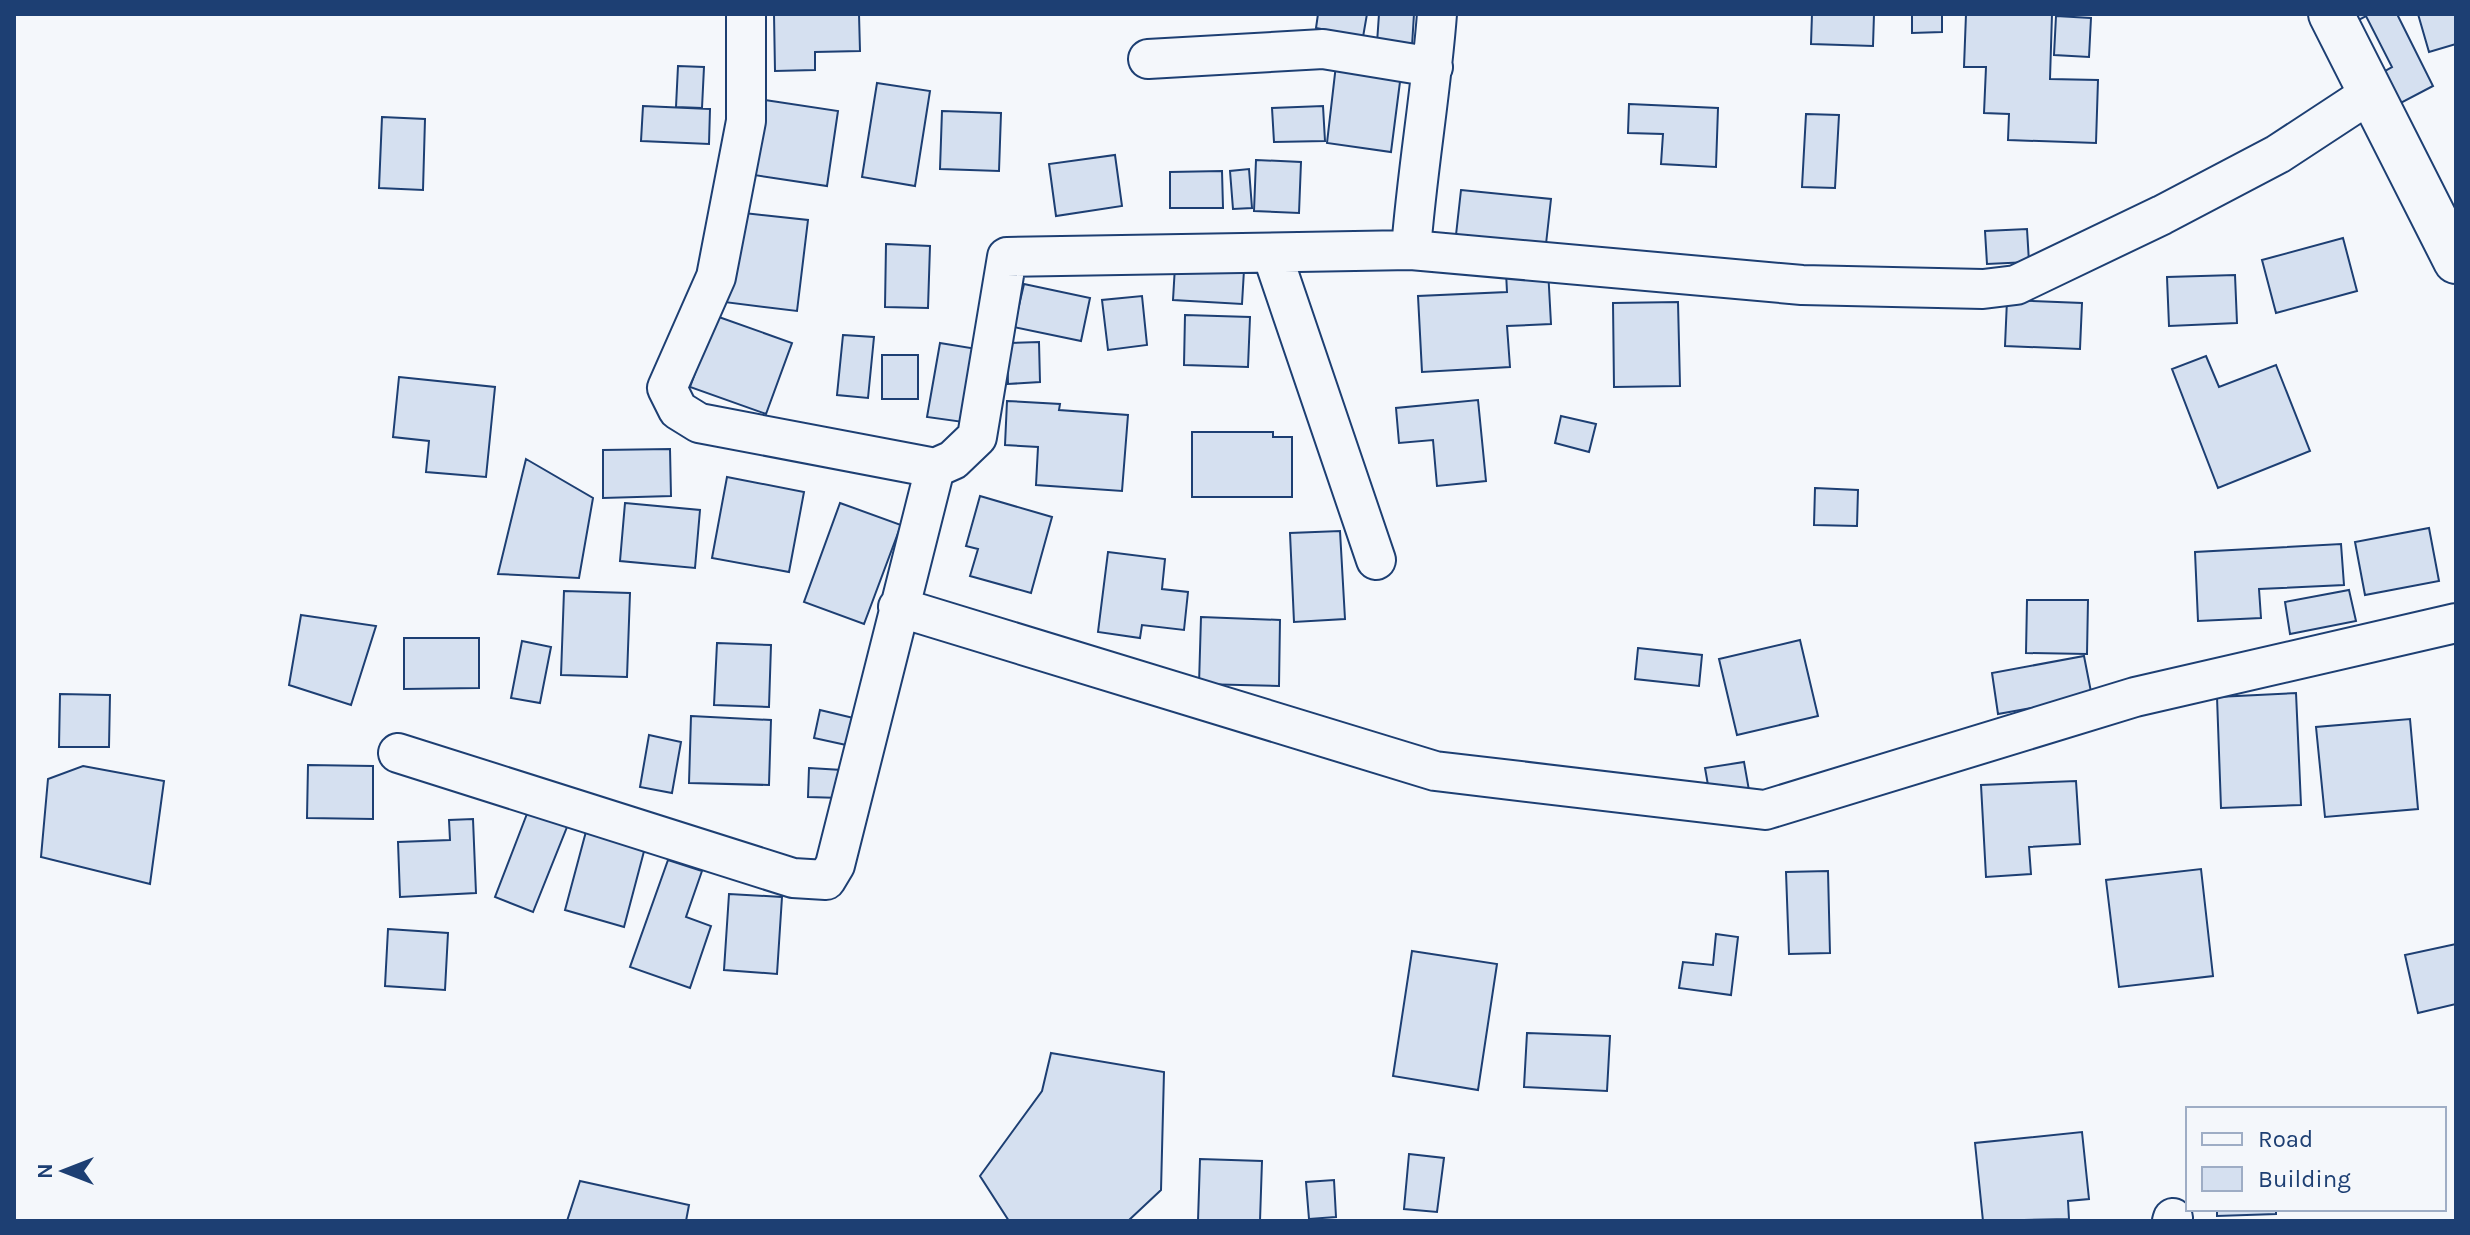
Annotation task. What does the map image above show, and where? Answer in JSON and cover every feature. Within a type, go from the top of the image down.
[{"type":"main road","points":[[2331,14],[2456,261]]},
{"type":"street","points":[[746,14],[746,121],[716,277],[667,388],[678,410],[699,423],[935,468],[953,460],[977,437],[1007,257],[1411,250],[1802,285],[1983,289],[2016,285],[2162,215],[2278,154],[2371,93]]},
{"type":"street","points":[[1411,250],[1419,149],[1433,67],[1437,14]]},
{"type":"street","points":[[1148,59],[1323,49],[1433,67]]},
{"type":"street","points":[[1272,254],[1376,560]]},
{"type":"street","points":[[398,753],[779,874],[826,880],[835,865],[935,468]]},
{"type":"street","points":[[898,607],[1435,771],[1765,810],[2135,697],[2456,623]]},
{"type":"building","points":[[774,14],[859,14],[860,51],[815,52],[815,70],[775,71]]},
{"type":"building","points":[[1318,14],[1367,14],[1363,37],[1316,28]]},
{"type":"building","points":[[1379,14],[1414,14],[1412,46],[1377,43]]},
{"type":"building","points":[[1812,14],[1874,14],[1873,46],[1811,44]]},
{"type":"building","points":[[1912,14],[1942,14],[1942,32],[1912,33]]},
{"type":"building","points":[[1966,14],[2052,14],[2050,79],[2098,80],[2096,143],[2008,140],[2009,114],[1984,113],[1986,67],[1964,67]]},
{"type":"building","points":[[2348,14],[2397,14],[2433,86],[2395,106],[2378,75],[2392,67],[2366,16],[2353,23]]},
{"type":"building","points":[[2418,14],[2456,14],[2456,44],[2429,52]]},
{"type":"building","points":[[2056,16],[2091,18],[2089,57],[2054,55]]},
{"type":"building","points":[[1336,65],[1401,74],[1391,152],[1327,143]]},
{"type":"building","points":[[678,66],[704,67],[702,108],[676,107]]},
{"type":"building","points":[[877,83],[930,91],[915,186],[862,177]]},
{"type":"building","points":[[765,100],[838,111],[827,186],[754,175]]},
{"type":"building","points":[[1629,104],[1718,108],[1716,167],[1661,164],[1663,134],[1628,133]]},
{"type":"building","points":[[643,106],[710,109],[709,144],[641,141]]},
{"type":"building","points":[[1323,106],[1325,141],[1274,142],[1272,108]]},
{"type":"building","points":[[942,111],[1001,113],[999,171],[940,169]]},
{"type":"building","points":[[1806,114],[1839,115],[1835,188],[1802,187]]},
{"type":"building","points":[[382,117],[425,119],[423,190],[379,188]]},
{"type":"building","points":[[1115,155],[1122,206],[1056,216],[1049,164]]},
{"type":"building","points":[[1256,160],[1301,162],[1299,213],[1254,211]]},
{"type":"building","points":[[1249,169],[1252,208],[1233,209],[1230,171]]},
{"type":"building","points":[[1222,171],[1223,208],[1170,208],[1170,172]]},
{"type":"building","points":[[1461,190],[1551,199],[1546,244],[1456,235]]},
{"type":"building","points":[[735,212],[808,220],[797,311],[724,302]]},
{"type":"building","points":[[2027,229],[2029,262],[1987,264],[1985,231]]},
{"type":"building","points":[[2343,238],[2357,291],[2276,313],[2262,260]]},
{"type":"building","points":[[886,244],[930,246],[928,308],[885,307]]},
{"type":"building","points":[[1175,266],[1244,270],[1242,304],[1173,300]]},
{"type":"building","points":[[1548,269],[1551,324],[1507,326],[1510,367],[1422,372],[1418,296],[1507,292],[1506,272]]},
{"type":"building","points":[[2235,275],[2237,323],[2169,326],[2167,277]]},
{"type":"building","points":[[1024,284],[1090,298],[1081,341],[1014,327]]},
{"type":"building","points":[[1142,296],[1147,345],[1108,350],[1102,300]]},
{"type":"building","points":[[2007,300],[2082,303],[2080,349],[2005,346]]},
{"type":"building","points":[[1678,302],[1680,386],[1614,387],[1613,303]]},
{"type":"building","points":[[1185,315],[1250,317],[1248,367],[1184,365]]},
{"type":"building","points":[[716,316],[792,343],[766,414],[690,387]]},
{"type":"building","points":[[843,335],[874,337],[868,398],[837,395]]},
{"type":"building","points":[[1039,342],[1040,382],[1008,384],[1007,343]]},
{"type":"building","points":[[940,343],[983,350],[970,423],[927,417]]},
{"type":"building","points":[[882,355],[918,355],[918,399],[882,399]]},
{"type":"building","points":[[2206,356],[2219,387],[2276,365],[2310,451],[2218,488],[2172,369]]},
{"type":"building","points":[[399,377],[495,387],[486,477],[426,472],[429,441],[393,437]]},
{"type":"building","points":[[1478,400],[1486,481],[1437,486],[1433,440],[1399,443],[1396,408]]},
{"type":"building","points":[[1007,401],[1060,404],[1059,410],[1128,415],[1122,491],[1036,485],[1038,447],[1005,445]]},
{"type":"building","points":[[1561,416],[1596,424],[1589,452],[1555,443]]},
{"type":"building","points":[[1192,432],[1273,432],[1273,437],[1292,437],[1292,497],[1192,497]]},
{"type":"building","points":[[670,449],[671,496],[603,498],[603,450]]},
{"type":"building","points":[[526,459],[593,498],[579,578],[498,574]]},
{"type":"building","points":[[727,477],[804,492],[789,572],[712,558]]},
{"type":"building","points":[[1815,488],[1858,490],[1857,526],[1814,525]]},
{"type":"building","points":[[980,496],[1052,517],[1031,593],[970,576],[978,549],[966,546]]},
{"type":"building","points":[[625,503],[700,510],[695,568],[620,561]]},
{"type":"building","points":[[840,503],[901,525],[864,624],[804,602]]},
{"type":"building","points":[[2429,528],[2439,581],[2365,595],[2355,542]]},
{"type":"building","points":[[1340,531],[1345,619],[1294,622],[1290,533]]},
{"type":"building","points":[[2341,544],[2344,585],[2259,589],[2261,618],[2198,621],[2195,552]]},
{"type":"building","points":[[1108,552],[1165,559],[1162,589],[1188,592],[1184,630],[1142,625],[1140,638],[1098,632]]},
{"type":"building","points":[[2349,590],[2356,621],[2290,634],[2285,602]]},
{"type":"building","points":[[564,591],[630,593],[627,677],[561,675]]},
{"type":"building","points":[[2027,600],[2088,600],[2087,654],[2026,653]]},
{"type":"building","points":[[301,615],[376,626],[351,705],[289,685]]},
{"type":"building","points":[[1201,617],[1280,620],[1279,686],[1199,684]]},
{"type":"building","points":[[404,638],[479,638],[479,688],[404,689]]},
{"type":"building","points":[[1800,640],[1818,716],[1737,735],[1719,659]]},
{"type":"building","points":[[522,641],[551,647],[540,703],[511,698]]},
{"type":"building","points":[[717,643],[771,645],[769,707],[714,705]]},
{"type":"building","points":[[1638,648],[1702,655],[1699,686],[1635,679]]},
{"type":"building","points":[[2084,656],[2092,697],[1998,714],[1992,673]]},
{"type":"building","points":[[2296,693],[2301,805],[2221,808],[2217,697]]},
{"type":"building","points":[[60,694],[110,695],[109,747],[59,747]]},
{"type":"building","points":[[820,710],[866,721],[860,748],[814,738]]},
{"type":"building","points":[[691,716],[771,720],[769,785],[689,783]]},
{"type":"building","points":[[2410,719],[2418,809],[2325,817],[2316,727]]},
{"type":"building","points":[[649,735],[681,742],[672,793],[640,787]]},
{"type":"building","points":[[1744,762],[1750,796],[1711,802],[1705,768]]},
{"type":"building","points":[[308,765],[373,766],[373,819],[307,818]]},
{"type":"building","points":[[83,766],[164,781],[150,884],[41,857],[48,779]]},
{"type":"building","points":[[809,768],[842,770],[841,798],[808,797]]},
{"type":"building","points":[[2076,781],[2080,844],[2029,847],[2031,874],[1986,877],[1981,785]]},
{"type":"building","points":[[530,806],[569,822],[533,912],[495,897]]},
{"type":"building","points":[[473,819],[476,893],[400,897],[398,842],[450,840],[449,820]]},
{"type":"building","points":[[588,824],[647,840],[624,927],[565,910]]},
{"type":"building","points":[[668,860],[702,871],[686,917],[711,926],[690,988],[630,967]]},
{"type":"building","points":[[2201,869],[2213,976],[2119,987],[2106,880]]},
{"type":"building","points":[[1828,871],[1830,953],[1789,954],[1786,872]]},
{"type":"building","points":[[729,894],[782,897],[777,974],[724,970]]},
{"type":"building","points":[[388,929],[448,933],[445,990],[385,986]]},
{"type":"building","points":[[1716,934],[1738,937],[1731,995],[1679,988],[1683,962],[1713,965]]},
{"type":"building","points":[[2456,944],[2456,1004],[2418,1013],[2405,955]]},
{"type":"building","points":[[1412,951],[1497,964],[1478,1090],[1393,1076]]},
{"type":"building","points":[[1527,1033],[1610,1036],[1607,1091],[1524,1087]]},
{"type":"building","points":[[1051,1053],[1164,1072],[1161,1190],[1128,1221],[1009,1221],[980,1176],[1042,1091]]},
{"type":"building","points":[[2082,1132],[2089,1199],[2068,1201],[2069,1219],[1983,1221],[1975,1143]]},
{"type":"building","points":[[1409,1154],[1444,1158],[1437,1212],[1404,1209]]},
{"type":"building","points":[[1200,1159],[1262,1161],[1260,1221],[1198,1221]]},
{"type":"building","points":[[1334,1180],[1336,1217],[1309,1219],[1306,1182]]},
{"type":"building","points":[[580,1181],[689,1205],[686,1221],[567,1221]]},
{"type":"building","points":[[2217,1211],[2276,1211],[2276,1214],[2217,1216]]}]
